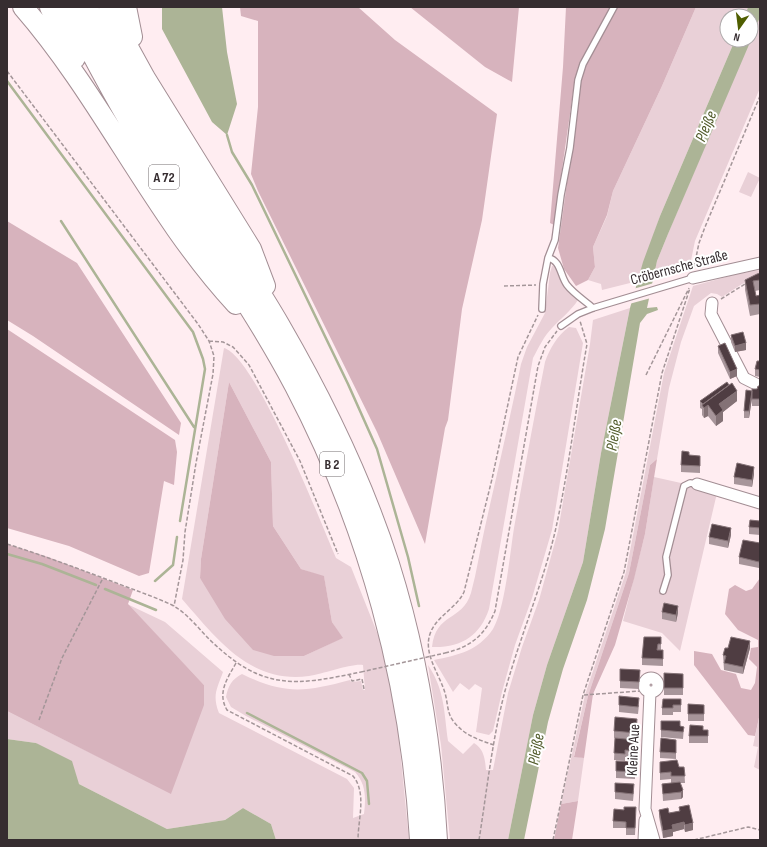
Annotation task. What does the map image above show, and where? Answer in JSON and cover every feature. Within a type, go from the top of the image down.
[{"type":"highway","points":[[23,7],[57,48],[107,120],[158,202],[195,255],[212,278],[269,341]]},
{"type":"highway","points":[[50,7],[107,120]]},
{"type":"highway","name":"A 72","points":[[68,7],[98,66],[130,122],[269,341]]},
{"type":"highway","name":"A 72","points":[[87,7],[113,59],[147,118],[279,323]]},
{"type":"highway","points":[[109,7],[123,38],[251,249],[279,323]]},
{"type":"highway","points":[[126,7],[133,39],[169,116]]},
{"type":"highway","name":"B 2","points":[[279,323],[316,389],[337,432],[367,503],[389,566],[408,636],[422,704],[430,760],[437,840]]},
{"type":"highway","name":"B 2","points":[[269,341],[295,386],[336,472],[363,543],[381,600],[405,706],[413,761],[420,840]]},
{"type":"street","name":"Cröbernsche Straße","points":[[692,281],[760,263]]},
{"type":"street","points":[[712,303],[711,314],[744,378],[760,386]]},
{"type":"street","points":[[697,484],[760,503]]},
{"type":"street","name":"Kleine Aue","points":[[644,840],[648,691]]},
{"type":"street","name":"Kleine Aue","points":[[645,809],[654,840]]},
{"type":"lane","points":[[542,309],[543,284],[548,258],[554,240],[570,148],[578,80],[583,64],[614,7]]},
{"type":"lane","points":[[548,258],[553,258],[558,264],[567,285],[593,308]]},
{"type":"lane","name":"Cröbernsche Straße","points":[[561,326],[578,314],[607,303],[692,281]]},
{"type":"lane","points":[[664,591],[668,575],[666,557],[679,500],[684,486],[690,483],[697,484]]},
{"type":"path","points":[[7,71],[209,341],[214,356],[213,374],[196,463],[185,532],[183,560],[174,606]]},
{"type":"path","points":[[552,840],[583,695],[621,585],[638,506],[657,395],[664,366],[692,281],[696,254],[705,227],[760,96]]},
{"type":"path","points":[[646,374],[692,281]]},
{"type":"path","points":[[712,303],[750,282]]},
{"type":"path","points":[[504,286],[543,284]]},
{"type":"path","points":[[494,745],[475,738],[453,722],[449,714],[442,684],[432,663],[428,645],[429,636],[433,627],[455,606],[464,592],[492,479],[518,357],[529,332],[542,309]]},
{"type":"path","points":[[480,840],[494,745],[505,692],[518,647],[538,593],[555,531],[587,344],[578,314]]},
{"type":"path","points":[[7,544],[48,557],[174,606],[236,663],[256,674],[286,682],[317,681],[462,648],[475,641],[489,625],[495,611],[538,366],[545,347],[561,326]]},
{"type":"path","points":[[209,341],[223,342],[233,346],[249,366],[300,461],[338,554]]},
{"type":"path","points":[[39,720],[62,658],[103,578]]},
{"type":"path","points":[[236,663],[224,686],[222,695],[222,702],[227,710],[353,776],[358,782],[361,796],[358,840]]},
{"type":"path","points":[[349,674],[352,681],[362,680],[364,690]]},
{"type":"path","points":[[583,695],[648,691]]},
{"type":"path","points":[[694,840],[748,827],[760,830]]},
{"type":"shaded area","points":[[240,7],[358,7],[395,40],[497,114],[482,220],[462,309],[448,420],[445,428],[425,544],[377,432],[251,174],[258,107],[258,21],[241,16]]},
{"type":"shaded area","points":[[410,7],[519,7],[512,82],[485,67]]},
{"type":"shaded area","points":[[566,7],[610,7],[578,68],[575,79],[554,225],[550,223],[563,67]]},
{"type":"shaded area","points":[[618,7],[696,7],[662,86],[613,191],[607,215],[593,247],[595,267],[588,280],[576,286],[564,269],[558,248],[581,81],[588,60]]},
{"type":"shaded area","points":[[696,7],[748,7],[719,8],[719,48],[732,48],[660,216],[638,281],[602,290],[601,284],[588,280],[595,267],[593,247],[607,216],[613,191],[662,86]]},
{"type":"shaded area","points":[[760,17],[760,88],[695,241],[689,270],[653,278],[657,261],[672,224],[747,48],[759,48]]},
{"type":"shaded area","points":[[748,172],[760,178],[751,197],[739,192]]},
{"type":"shaded area","points":[[7,221],[77,263],[181,423],[179,435],[7,320]]},
{"type":"shaded area","points":[[555,265],[569,291],[578,300],[546,335],[533,358],[489,609],[475,633],[468,638],[460,643],[452,645],[432,647],[434,636],[439,628],[444,622],[462,609],[471,593],[521,364],[527,347],[545,313],[550,273],[552,266]]},
{"type":"shaded area","points":[[760,270],[760,277],[742,284],[722,297],[711,293],[694,306],[681,342],[669,388],[657,459],[650,465],[629,573],[588,696],[574,756],[584,758],[578,801],[561,804],[585,695],[626,572],[664,373],[693,286],[737,274]]},
{"type":"shaded area","points":[[630,308],[601,453],[583,562],[547,665],[533,715],[508,840],[450,840],[441,745],[428,665],[434,674],[441,693],[448,741],[463,754],[474,743],[482,751],[486,770],[493,770],[508,693],[522,647],[539,600],[558,531],[593,320]]},
{"type":"shaded area","points":[[569,327],[576,328],[583,343],[552,530],[532,598],[515,645],[493,731],[489,735],[476,732],[482,688],[475,684],[469,690],[460,683],[453,692],[434,660],[459,654],[474,647],[493,629],[497,620],[504,595],[514,528],[545,362],[554,343]]},
{"type":"shaded area","points":[[7,329],[175,440],[177,452],[174,485],[164,481],[149,573],[139,576],[69,546],[7,528]]},
{"type":"shaded area","points":[[224,348],[237,358],[253,380],[270,409],[336,558],[351,567],[380,640],[397,719],[409,840],[276,840],[271,824],[243,808],[225,820],[167,829],[79,784],[36,743],[7,739],[7,711],[171,793],[204,685],[127,604],[165,622],[223,672],[216,692],[216,701],[219,713],[347,779],[354,788],[353,818],[364,814],[365,802],[363,786],[355,772],[246,716],[231,707],[226,697],[231,683],[242,674],[257,681],[283,688],[307,689],[350,680],[351,682],[361,681],[363,690],[365,690],[363,665],[352,666],[309,676],[288,677],[269,673],[252,666],[236,656],[208,629],[182,599]],"holes":[[[229,382],[271,462],[273,526],[301,569],[324,577],[332,622],[342,638],[304,656],[200,578],[201,559]]]},
{"type":"shaded area","points":[[229,382],[271,462],[273,526],[301,569],[324,576],[332,622],[343,638],[304,656],[274,656],[253,650],[225,619],[200,578],[201,559]]},
{"type":"shaded area","points":[[657,459],[645,534],[634,579],[615,645],[593,694],[584,758],[574,757],[588,696],[629,573],[650,465]]},
{"type":"shaded area","points":[[654,477],[681,483],[698,480],[717,493],[680,651],[662,633],[623,621],[645,534]]},
{"type":"shaded area","points":[[7,544],[48,557],[133,590],[128,604],[204,685],[204,705],[171,794],[7,711]]},
{"type":"shaded area","points":[[760,578],[760,713],[755,736],[748,735],[694,665],[694,651],[712,654],[721,670],[736,674],[741,688],[751,690],[755,683],[757,667],[749,659],[751,648],[758,647],[758,640],[738,630],[725,614],[729,589],[735,585],[746,591],[752,589]]},
{"type":"shaded area","points":[[760,713],[760,770],[754,767],[758,747],[753,746]]},
{"type":"shaded area","points":[[578,801],[572,840],[554,840],[561,804]]},
{"type":"water","points":[[162,7],[222,7],[227,52],[237,104],[227,135],[212,122],[162,29]]},
{"type":"water","points":[[760,7],[759,19],[759,8],[748,8]]},
{"type":"water","name":"Pleiße","points":[[732,48],[748,48],[657,261],[647,308],[657,307],[658,310],[647,314],[640,323],[605,529],[587,600],[563,669],[548,722],[524,840],[508,840],[533,715],[547,665],[583,562],[601,453],[630,308],[643,262],[660,216]]},
{"type":"water","points":[[7,739],[36,743],[72,761],[79,784],[167,829],[225,820],[243,808],[271,824],[276,840],[7,840]]},
{"type":"pier","points":[[654,283],[651,298],[629,304],[633,289]]},
{"type":"building","points":[[760,273],[760,280],[753,281],[756,296],[760,295],[760,304],[750,305],[745,280]]},
{"type":"building","points":[[743,332],[746,343],[735,346],[731,335]]},
{"type":"building","points":[[725,343],[737,369],[730,372],[718,346]]},
{"type":"building","points":[[757,361],[760,361],[760,370],[755,369]]},
{"type":"building","points":[[727,382],[729,385],[703,404],[700,401]]},
{"type":"building","points":[[732,383],[737,391],[719,404],[723,410],[716,416],[708,405],[704,408],[702,405]]},
{"type":"building","points":[[758,386],[760,386],[760,399],[752,399],[752,389],[757,389]]},
{"type":"building","points":[[746,390],[752,391],[749,411],[744,411]]},
{"type":"building","points":[[682,451],[689,452],[689,455],[700,456],[700,466],[681,465]]},
{"type":"building","points":[[737,463],[754,467],[752,480],[734,477]]},
{"type":"building","points":[[750,520],[760,521],[760,528],[749,527]]},
{"type":"building","points":[[712,524],[731,528],[728,541],[709,537]]},
{"type":"building","points":[[743,540],[760,543],[759,562],[739,557]]},
{"type":"building","points":[[664,603],[678,606],[676,615],[662,612]]},
{"type":"building","points":[[644,637],[661,637],[661,644],[658,644],[657,650],[663,650],[663,659],[642,658]]},
{"type":"building","points":[[731,637],[750,641],[743,667],[724,663],[726,656],[723,655],[725,648],[728,648]]},
{"type":"building","points":[[620,669],[640,670],[639,682],[620,681]]},
{"type":"building","points":[[664,673],[683,674],[683,688],[664,688]]},
{"type":"building","points":[[619,696],[639,698],[638,707],[619,705]]},
{"type":"building","points":[[663,699],[681,699],[681,705],[673,705],[673,708],[662,708]]},
{"type":"building","points":[[688,704],[704,705],[704,714],[688,714]]},
{"type":"building","points":[[615,717],[637,719],[636,733],[614,731]]},
{"type":"building","points":[[661,721],[680,721],[680,726],[684,727],[683,732],[661,730]]},
{"type":"building","points":[[690,725],[703,726],[703,730],[708,730],[708,736],[689,736]]},
{"type":"building","points":[[615,738],[636,740],[636,751],[625,750],[625,754],[614,753]]},
{"type":"building","points":[[661,738],[676,740],[676,753],[660,752]]},
{"type":"building","points":[[677,760],[679,767],[684,767],[685,776],[671,776],[671,772],[660,773],[660,762]]},
{"type":"building","points":[[616,761],[635,762],[635,772],[616,771]]},
{"type":"building","points":[[680,782],[683,790],[681,792],[663,794],[662,784]]},
{"type":"building","points":[[615,783],[634,784],[633,794],[615,792]]},
{"type":"building","points":[[689,805],[693,823],[685,825],[684,822],[672,825],[673,829],[663,831],[659,810],[668,808],[669,813],[680,811],[679,807]]},
{"type":"building","points":[[624,807],[636,807],[635,828],[626,828],[626,822],[613,821],[614,809],[624,810]]},
{"type":"waterway","points":[[7,81],[193,332],[205,369],[180,521]]},
{"type":"waterway","points":[[227,135],[232,152],[252,185],[348,384],[377,449],[408,557],[419,606]]},
{"type":"waterway","points":[[61,221],[194,427]]},
{"type":"waterway","points":[[155,581],[173,565],[177,537]]},
{"type":"waterway","points":[[7,554],[42,564],[96,585]]},
{"type":"waterway","points":[[105,589],[156,610]]},
{"type":"waterway","points":[[247,713],[362,773],[367,781],[369,804]]}]
